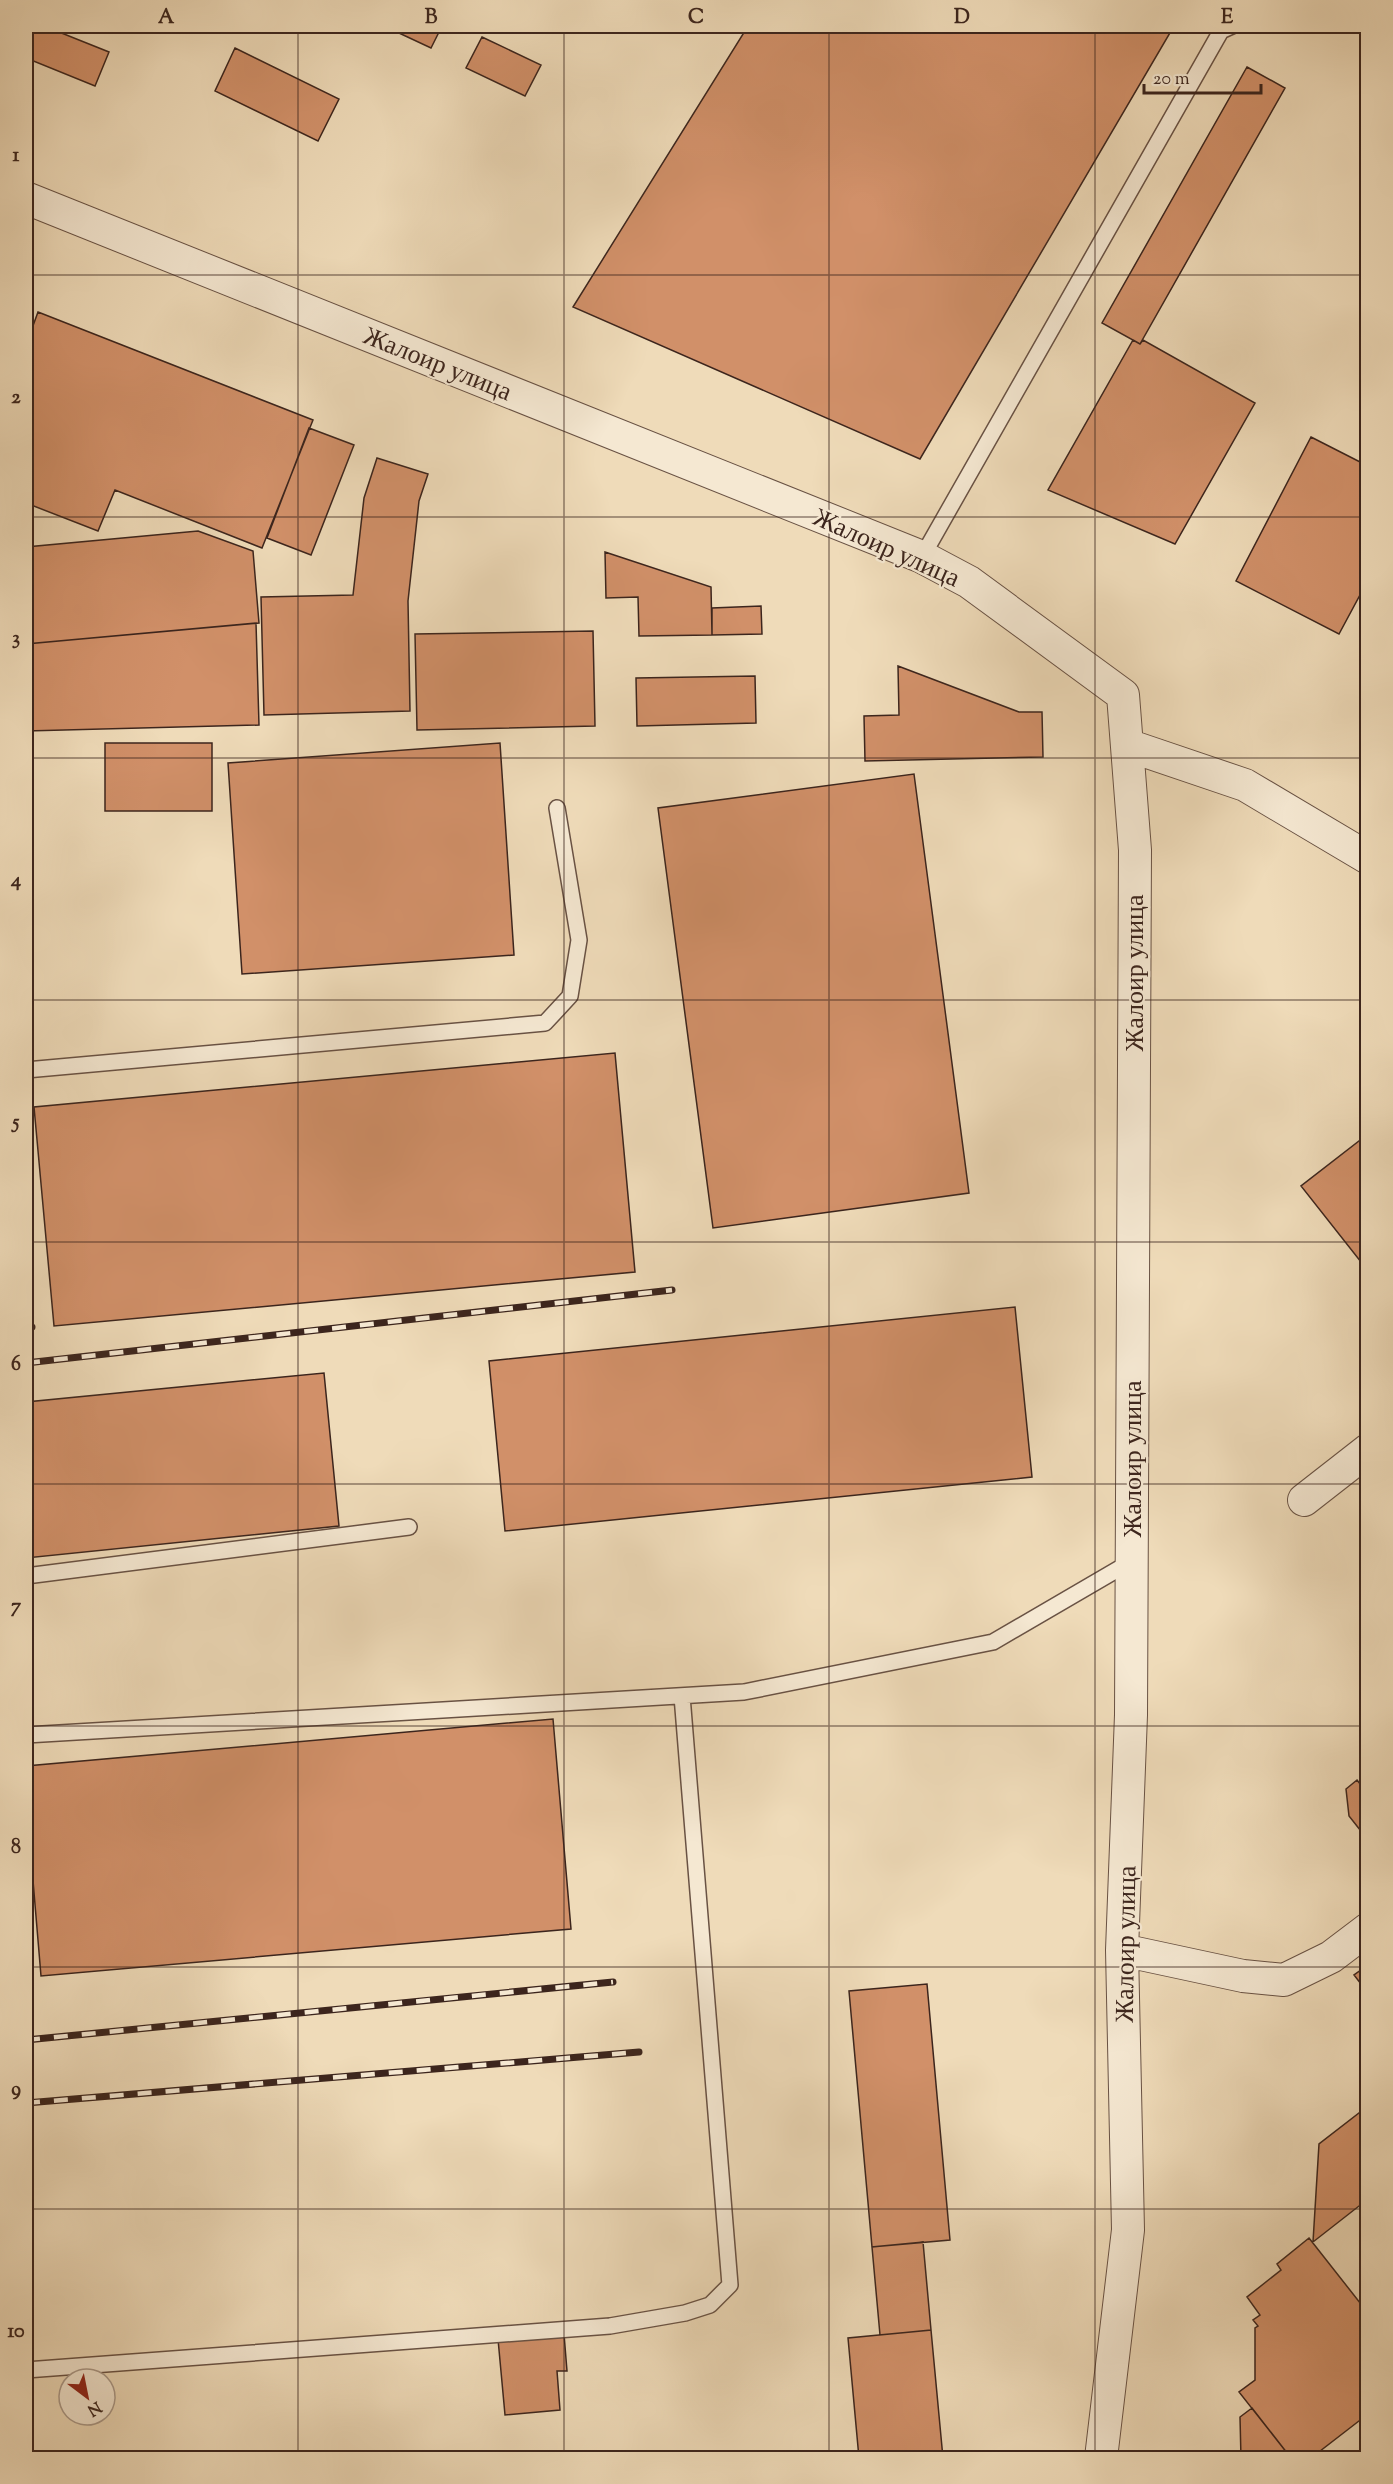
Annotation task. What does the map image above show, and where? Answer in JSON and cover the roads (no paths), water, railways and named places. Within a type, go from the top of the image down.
[{"type":"street","name":"Жалоир улица","points":[[26,198],[922,557],[969,582],[1123,695],[1135,850],[1131,1715],[1122,1950],[1128,2230],[1101,2458]]},
{"type":"street","points":[[1127,745],[1245,785],[1368,858]]},
{"type":"street","points":[[1304,1500],[1368,1450]]},
{"type":"street","points":[[1122,1950],[1243,1976],[1284,1980],[1331,1956],[1368,1929]]},
{"type":"lane","points":[[922,557],[1221,31],[1232,26]]},
{"type":"lane","points":[[26,1070],[545,1023],[570,996],[579,940],[557,808]]},
{"type":"lane","points":[[26,1576],[409,1527]]},
{"type":"lane","points":[[26,1735],[744,1692],[993,1642],[1132,1561]]},
{"type":"lane","points":[[26,2370],[610,2325],[693,2311],[710,2305],[730,2285],[682,1696]]},
{"type":"railway","points":[[26,1363],[672,1290]]},
{"type":"railway","points":[[26,1327],[32,1327]]},
{"type":"railway","points":[[26,2040],[613,1982]]},
{"type":"railway","points":[[26,2103],[639,2052]]}]
